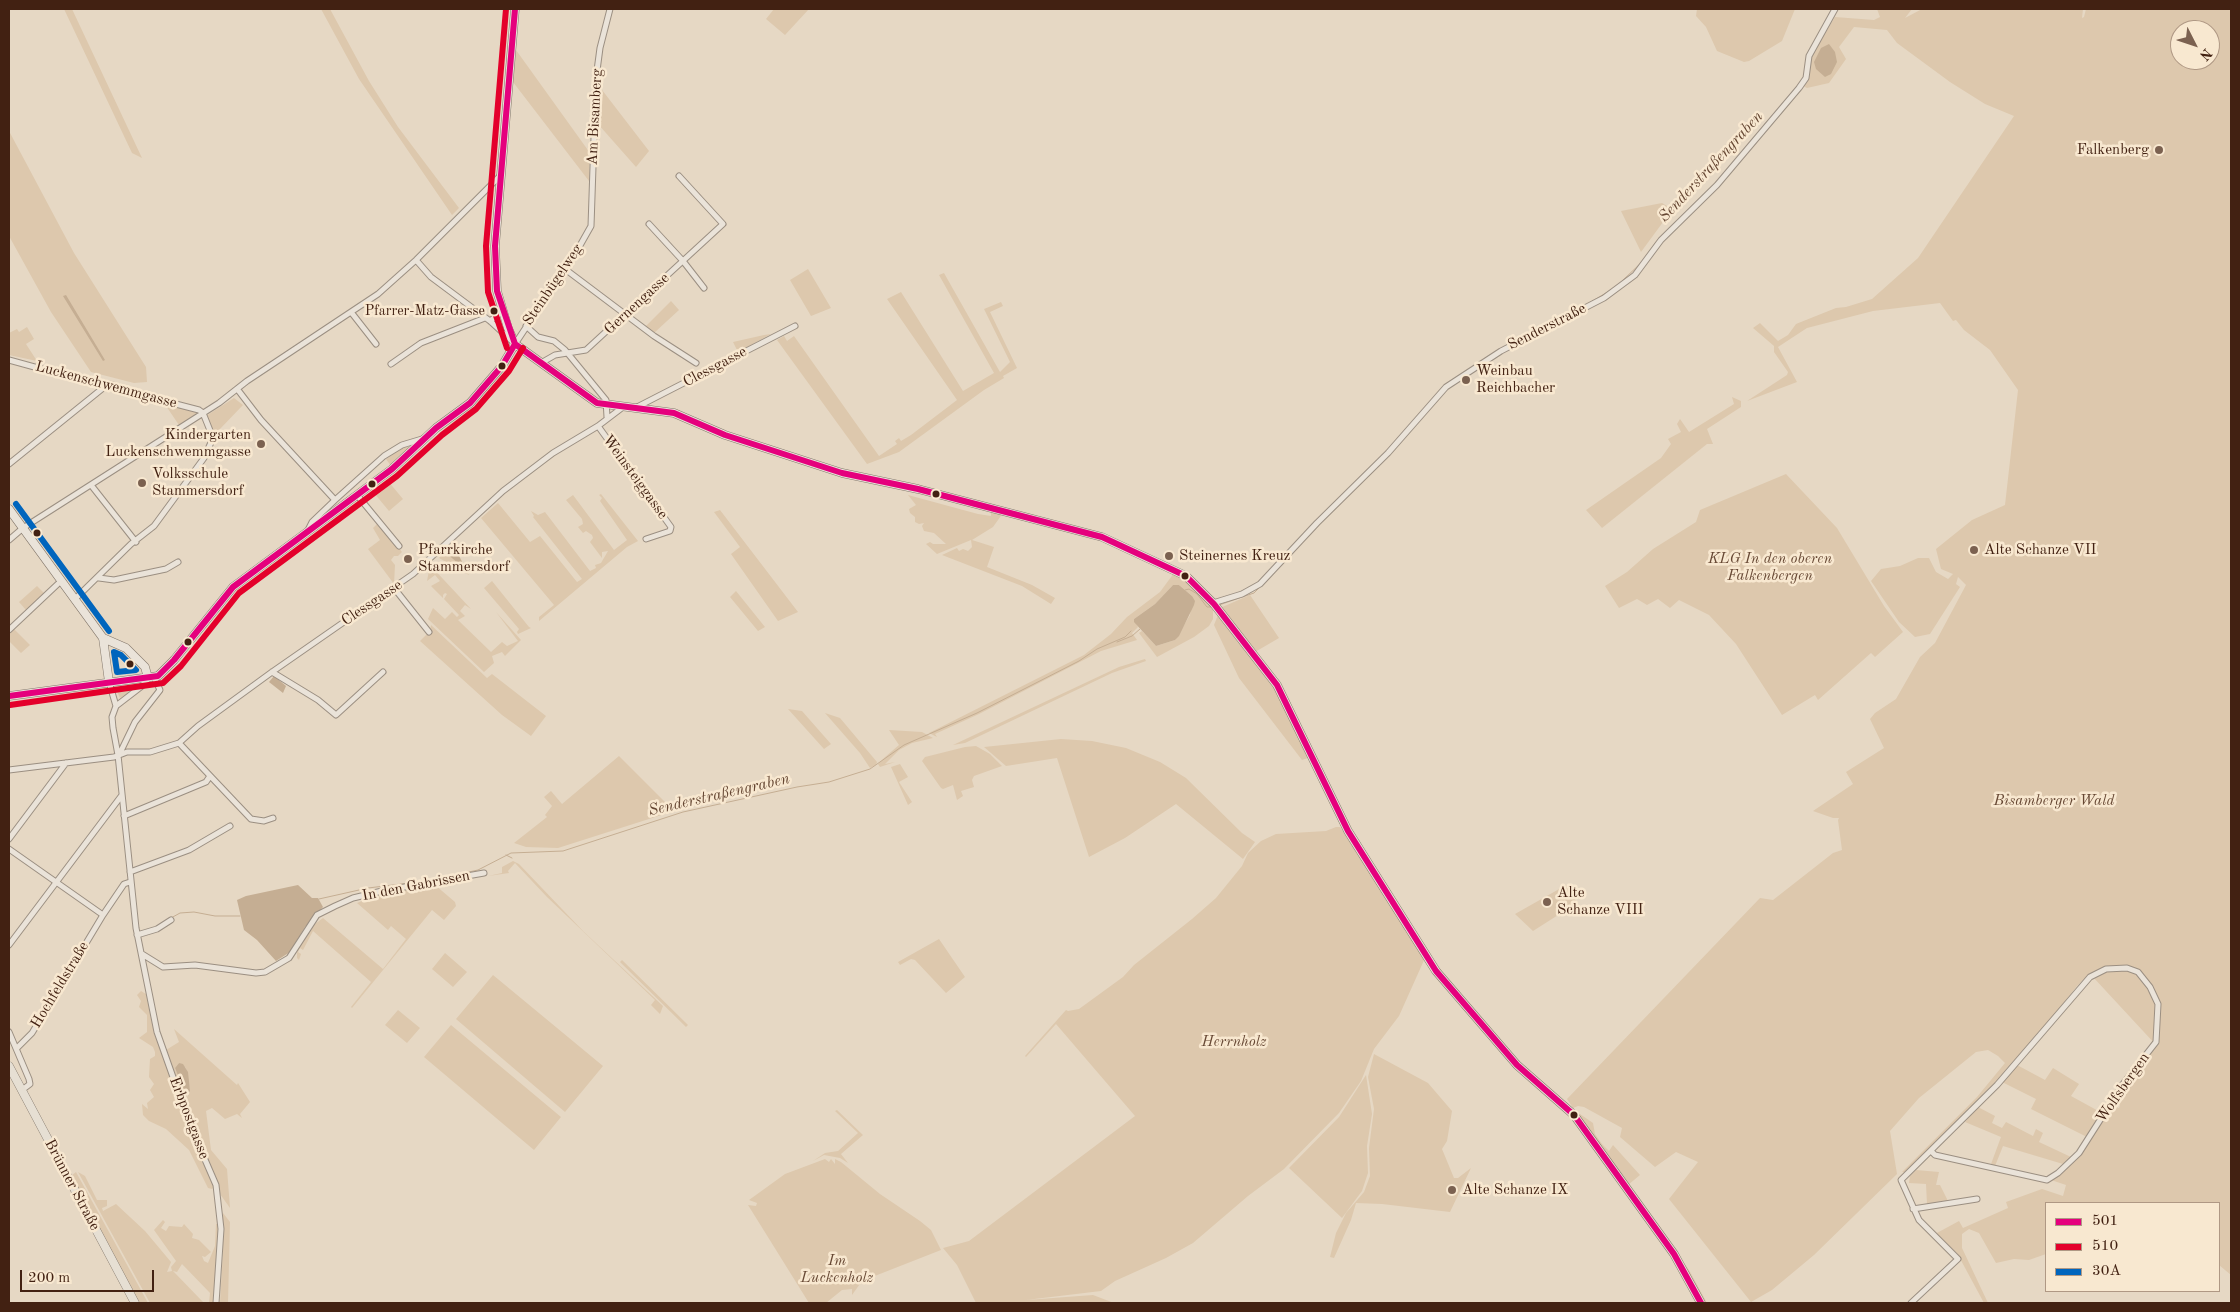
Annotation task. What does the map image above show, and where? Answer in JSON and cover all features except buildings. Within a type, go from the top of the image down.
[{"type":"main road","name":"Brünner Straße","points":[[9,1068],[135,1303]]},
{"type":"street","points":[[515,9],[495,246],[496,282],[503,311],[515,344]]},
{"type":"street","name":"Am Bisamberg","points":[[590,226],[596,78],[600,48],[610,9]]},
{"type":"street","name":"Senderstraße","points":[[1215,605],[1260,584],[1323,516],[1393,448],[1446,386],[1501,351],[1604,298],[1635,275],[1661,240],[1717,185],[1799,88],[1806,78],[1809,56],[1835,9]]},
{"type":"street","points":[[9,540],[23,528],[238,390],[247,381],[389,286],[500,176]]},
{"type":"street","name":"Gernengasse","points":[[541,363],[552,356],[586,350],[722,224],[679,176]]},
{"type":"street","points":[[649,224],[683,260],[704,288]]},
{"type":"street","name":"Steinbügelweg","points":[[515,344],[565,269],[590,226]]},
{"type":"street","points":[[416,260],[431,278],[485,318],[515,344],[589,398],[606,405],[684,416],[725,434],[842,473],[918,489],[1102,537],[1185,575],[1215,605],[1277,685],[1345,826],[1436,970],[1517,1065],[1555,1098],[1583,1127],[1667,1243],[1687,1274],[1701,1303]]},
{"type":"street","points":[[565,269],[654,336],[696,363]]},
{"type":"street","points":[[490,322],[503,311]]},
{"type":"street","points":[[351,312],[376,344]]},
{"type":"street","points":[[391,364],[421,342],[485,318]]},
{"type":"street","points":[[526,326],[540,338],[557,344],[567,353],[606,400],[607,417]]},
{"type":"street","name":"Clessgasse","points":[[634,408],[795,326]]},
{"type":"street","points":[[9,509],[103,638],[109,682],[116,706],[174,660],[233,587],[405,458],[427,436],[480,394],[515,344]]},
{"type":"street","name":"Luckenschwemmgasse","points":[[9,360],[56,373],[108,384],[203,413]]},
{"type":"street","points":[[9,464],[108,384]]},
{"type":"street","points":[[238,390],[261,420],[335,500]]},
{"type":"street","name":"Clessgasse","points":[[9,770],[66,763],[127,752],[150,752],[179,743],[198,726],[272,672],[394,588],[426,563],[503,491],[553,452],[598,426],[607,417],[623,408]]},
{"type":"street","points":[[75,600],[154,526],[192,474],[213,442],[212,434],[203,413]]},
{"type":"street","name":"Weinsteiggasse","points":[[598,426],[672,529],[646,539]]},
{"type":"street","points":[[306,533],[312,522],[384,456],[402,445],[427,436]]},
{"type":"street","points":[[91,484],[136,542]]},
{"type":"street","points":[[357,495],[399,546]]},
{"type":"street","points":[[98,578],[114,580],[166,568],[178,562]]},
{"type":"street","points":[[9,630],[61,581]]},
{"type":"street","points":[[394,588],[429,632]]},
{"type":"street","points":[[103,638],[126,648],[145,668],[160,690],[135,722],[118,755]]},
{"type":"street","points":[[272,672],[318,700],[336,716],[383,672]]},
{"type":"street","points":[[9,696],[151,678]]},
{"type":"street","name":"Erbpostgasse","points":[[116,706],[112,717],[118,755],[130,882],[137,935],[157,1032],[190,1125],[216,1185],[221,1228],[216,1303]]},
{"type":"street","points":[[179,743],[251,819],[264,821],[273,818]]},
{"type":"street","points":[[9,839],[66,763]]},
{"type":"street","points":[[124,816],[206,782],[210,776]]},
{"type":"street","points":[[9,945],[122,796]]},
{"type":"street","points":[[130,872],[189,850],[230,826]]},
{"type":"street","points":[[9,849],[103,915]]},
{"type":"street","name":"In den Gabrissen","points":[[142,954],[163,967],[195,965],[256,973],[265,972],[289,958],[317,915],[335,906],[353,898],[382,891],[484,873]]},
{"type":"street","name":"Hochfeldstraße","points":[[17,1048],[32,1033],[103,915],[124,884],[130,882]]},
{"type":"street","points":[[137,935],[157,929],[171,920]]},
{"type":"street","name":"Wolfsbergen","points":[[1910,1303],[1958,1259],[1925,1228],[1913,1209],[1901,1180],[1997,1085],[2090,977],[2116,967],[2133,969],[2144,979],[2158,1004],[2156,1042],[2124,1084],[2079,1153],[2058,1173],[2047,1180],[1935,1155],[1931,1151]]},
{"type":"street","points":[[9,1032],[30,1084],[22,1090]]},
{"type":"street","points":[[1913,1209],[1977,1199]]},
{"type":"green space","points":[[64,9],[72,9],[142,158],[132,153]]},
{"type":"green space","points":[[321,9],[330,9],[369,81],[398,127],[459,208],[452,215],[359,79]]},
{"type":"green space","points":[[774,9],[809,9],[785,35],[766,19]]},
{"type":"green space","points":[[1697,9],[1795,9],[1782,41],[1749,61],[1744,62],[1717,51],[1706,27],[1696,16]]},
{"type":"green space","name":"Bisamberger Wald","points":[[1877,9],[1912,9],[1905,18],[1922,9],[2083,9],[2082,18],[2086,9],[2231,9],[2231,1275],[2220,1266],[2220,1202],[2045,1202],[2045,1254],[2029,1260],[2014,1259],[1996,1263],[1979,1233],[1969,1229],[1962,1234],[1962,1248],[1988,1303],[1984,1303],[1957,1253],[1935,1234],[1959,1221],[1963,1228],[2008,1208],[2006,1202],[2042,1189],[2063,1196],[2066,1185],[2051,1180],[2087,1145],[2112,1105],[2119,1108],[2120,1105],[2114,1102],[2156,1045],[2093,977],[2084,979],[2077,986],[2037,1037],[1989,1089],[1907,1172],[1902,1172],[1977,1097],[2005,1063],[1988,1050],[1976,1052],[1919,1098],[1890,1131],[1897,1174],[1814,1255],[1772,1290],[1751,1302],[1669,1199],[1698,1162],[1676,1152],[1655,1167],[1620,1137],[1622,1128],[1584,1107],[1578,1106],[1573,1108],[1567,1099],[1760,898],[1773,900],[1833,853],[1842,850],[1839,818],[1833,818],[1813,811],[1853,784],[1846,772],[1884,748],[1870,719],[1875,713],[1896,699],[1920,657],[1935,643],[1966,585],[1958,577],[1956,584],[1960,587],[1930,634],[1915,637],[1899,622],[1871,581],[1881,569],[1900,566],[1918,558],[1929,558],[1936,572],[1948,579],[1953,574],[1941,569],[1936,549],[1972,520],[2005,505],[2018,390],[1990,350],[1964,330],[1956,320],[1953,321],[1940,303],[1873,311],[1807,328],[1778,347],[1797,382],[1747,401],[1787,375],[1788,372],[1774,352],[1774,346],[1753,328],[1760,323],[1778,341],[1788,335],[1796,324],[1836,308],[1872,299],[1918,258],[2014,116],[1985,104],[1950,82],[1897,43],[1887,30],[1854,27],[1839,47],[1846,59],[1829,83],[1807,88],[1803,86],[1811,57],[1835,17],[1874,20],[1880,17]]},
{"type":"green space","points":[[516,50],[590,153],[589,181],[513,82]]},
{"type":"green space","points":[[599,86],[649,151],[636,167],[598,124]]},
{"type":"green space","points":[[9,131],[74,253],[146,367],[147,382],[134,383],[91,372],[51,312],[9,236]]},
{"type":"green space","points":[[1662,203],[1667,206],[1666,218],[1641,252],[1621,211]]},
{"type":"green space","points":[[808,269],[831,308],[811,316],[790,280]]},
{"type":"green space","points":[[944,273],[1000,372],[1010,362],[984,309],[1001,302],[1003,306],[990,312],[1017,368],[1003,376],[1004,378],[984,390],[899,452],[867,464],[777,340],[784,336],[787,341],[794,336],[879,456],[897,444],[895,441],[899,438],[901,441],[911,435],[957,400],[887,299],[901,292],[963,391],[994,373],[939,275]]},
{"type":"green space","points":[[671,301],[679,310],[654,333],[645,327]]},
{"type":"green space","points":[[27,327],[34,339],[26,344],[37,361],[9,355],[9,333],[17,329],[19,332]]},
{"type":"green space","points":[[771,334],[738,352],[733,342],[764,335]]},
{"type":"green space","points":[[1732,397],[1741,401],[1741,407],[1707,429],[1713,444],[1707,444],[1602,528],[1586,510],[1661,458],[1671,444],[1668,439],[1681,432],[1677,424],[1680,419],[1689,432],[1734,404]]},
{"type":"green space","points":[[234,398],[243,405],[219,430],[214,432],[206,416]]},
{"type":"green space","points":[[164,403],[197,411],[197,414],[179,425]]},
{"type":"green space","points":[[405,446],[410,448],[391,466],[386,459]]},
{"type":"green space","name":"KLG In den oberen Falkenbergen","points":[[1786,474],[1837,528],[1884,606],[1903,632],[1875,657],[1871,653],[1818,700],[1815,695],[1782,715],[1736,644],[1709,615],[1679,600],[1670,608],[1658,599],[1647,605],[1637,599],[1619,608],[1605,586],[1627,572],[1653,549],[1696,522],[1700,510]]},
{"type":"green space","points":[[388,481],[403,499],[389,511],[374,493]]},
{"type":"green space","points":[[601,494],[638,541],[627,547],[539,621],[539,617],[554,605],[481,518],[498,503],[530,542],[540,536],[577,582],[582,579],[533,517],[531,511],[538,515],[545,512],[590,571],[596,568],[595,565],[601,563],[608,551],[602,552],[602,558],[590,542],[593,538],[592,535],[586,531],[583,533],[578,527],[583,524],[582,519],[566,500],[573,495],[614,550],[627,540],[600,501],[602,498],[599,495]]},
{"type":"green space","points":[[908,495],[978,514],[991,516],[991,511],[1003,513],[993,527],[972,540],[994,547],[987,567],[1032,585],[1055,598],[1051,604],[1022,586],[942,555],[957,548],[959,551],[963,549],[968,551],[972,547],[971,540],[937,554],[926,544],[930,542],[933,544],[946,544],[934,533],[924,531],[922,526],[924,523],[919,524],[915,522],[915,517],[910,513],[909,509],[916,505]]},
{"type":"green space","points":[[720,510],[798,612],[778,621],[731,554],[740,547],[714,512]]},
{"type":"green space","points":[[378,523],[402,552],[391,560],[395,565],[394,584],[368,549],[380,540],[373,528]]},
{"type":"green space","points":[[450,545],[454,546],[469,575],[439,558]]},
{"type":"green space","points":[[430,565],[471,609],[465,605],[460,611],[465,616],[458,620],[491,652],[502,642],[507,646],[518,641],[496,612],[521,640],[505,656],[502,652],[492,656],[494,663],[484,672],[428,619],[433,608],[445,619],[452,612],[457,617],[459,615],[444,599],[447,594],[443,595],[443,598],[431,586],[440,581],[435,575],[427,581]]},
{"type":"green space","points":[[1174,573],[1184,579],[1213,609],[1213,619],[1209,626],[1194,637],[1157,657],[1139,633],[1142,631],[1156,646],[1175,640],[1190,615],[1192,596],[1179,585],[1173,585],[1155,604],[1134,619],[1138,627],[1132,633],[1137,640],[1101,651],[979,714],[935,734],[937,737],[929,733],[1084,655],[1111,634],[1127,617],[1160,592]]},
{"type":"green space","points":[[492,581],[531,628],[518,634],[519,629],[484,588]]},
{"type":"green space","points":[[37,586],[44,593],[26,610],[19,602]]},
{"type":"green space","points":[[736,591],[765,627],[758,631],[730,597]]},
{"type":"green space","points":[[1250,595],[1279,638],[1255,652],[1220,608]]},
{"type":"green space","points":[[1218,615],[1276,690],[1308,758],[1302,760],[1239,678],[1214,625]]},
{"type":"green space","points":[[431,625],[487,678],[492,674],[546,716],[531,736],[502,715],[420,641],[430,631]]},
{"type":"green space","points":[[14,629],[30,645],[21,653],[9,641],[9,634]]},
{"type":"green space","points":[[1145,659],[1146,661],[1112,673],[965,743],[953,745],[1119,667]]},
{"type":"green space","points":[[138,684],[139,686],[120,698],[115,687]]},
{"type":"green space","points":[[788,709],[802,711],[831,744],[824,749]]},
{"type":"green space","points":[[825,713],[840,718],[877,762],[876,765],[870,768],[860,753]]},
{"type":"green space","points":[[889,730],[922,732],[933,738],[912,743],[899,750],[885,764],[895,762],[880,767],[878,764],[899,745]]},
{"type":"green space","points":[[1061,739],[1092,741],[1126,748],[1160,762],[1186,778],[1242,833],[1255,842],[1243,859],[1176,804],[1125,838],[1089,857],[1057,758],[1006,766],[984,747]]},
{"type":"green space","points":[[976,746],[990,754],[1002,766],[974,776],[972,780],[974,787],[961,791],[963,796],[957,800],[953,785],[941,788],[922,761],[925,757]]},
{"type":"green space","points":[[619,756],[674,811],[558,848],[526,847],[514,843],[547,817],[545,815],[552,806],[544,797],[551,791],[562,804]]},
{"type":"green space","points":[[900,764],[908,777],[899,782],[912,802],[908,805],[891,767]]},
{"type":"green space","name":"Herrnholz","points":[[1340,827],[1425,958],[1399,1016],[1374,1049],[1361,1081],[1339,1113],[1284,1169],[1248,1196],[1193,1243],[1166,1258],[1115,1281],[1101,1291],[1026,1300],[1093,1295],[1114,1303],[976,1303],[957,1265],[943,1248],[969,1241],[1135,1116],[1056,1024],[1025,1056],[1066,1010],[1079,1009],[1123,977],[1134,965],[1216,898],[1242,866],[1248,853],[1261,841],[1276,834],[1326,831]]},
{"type":"green space","points":[[513,861],[519,864],[583,931],[663,1006],[660,1014],[651,1005],[655,1000],[547,897],[515,863],[508,871],[509,873],[488,876],[502,873],[502,867]]},
{"type":"green space","points":[[1568,884],[1577,903],[1533,931],[1515,914]]},
{"type":"green space","points":[[435,885],[455,902],[456,906],[444,920],[432,910],[352,1008],[371,982],[313,931],[303,950],[300,948],[298,952],[301,954],[299,960],[297,958],[297,952],[299,948],[315,924],[323,918],[383,969],[406,939],[391,926],[388,930],[357,903],[379,894]]},
{"type":"green space","points":[[939,939],[965,977],[946,993],[915,960],[911,959],[900,965],[898,962]]},
{"type":"green space","points":[[445,953],[467,972],[453,987],[432,969]]},
{"type":"green space","points":[[622,960],[688,1025],[686,1027],[620,962]]},
{"type":"green space","points":[[493,975],[603,1066],[565,1112],[456,1019]]},
{"type":"green space","points":[[141,991],[146,994],[154,1033],[171,1077],[169,1080],[170,1085],[175,1087],[191,1136],[214,1187],[212,1189],[208,1188],[189,1150],[166,1129],[149,1121],[143,1115],[142,1104],[148,1109],[147,1103],[154,1097],[150,1090],[154,1084],[149,1077],[150,1059],[155,1056],[155,1052],[153,1047],[139,1038],[147,1032],[147,1015],[139,1007],[141,1001],[137,995]]},
{"type":"green space","points":[[398,1010],[420,1028],[407,1043],[385,1025]]},
{"type":"green space","points":[[451,1025],[561,1117],[534,1150],[424,1057]]},
{"type":"green space","points":[[174,1029],[237,1085],[238,1083],[250,1102],[240,1114],[242,1118],[237,1114],[225,1119],[212,1108],[206,1111],[211,1150],[227,1169],[230,1208],[220,1194],[193,1130],[195,1129],[186,1099],[190,1091],[186,1068],[179,1063],[175,1068],[185,1092],[184,1099],[171,1066],[166,1050],[179,1042]]},
{"type":"green space","points":[[1374,1054],[1428,1083],[1452,1111],[1447,1141],[1442,1149],[1454,1178],[1458,1178],[1471,1168],[1450,1212],[1356,1203],[1351,1220],[1334,1258],[1330,1257],[1336,1233],[1346,1213],[1364,1192],[1370,1176],[1369,1148],[1374,1109],[1368,1077]]},
{"type":"green space","points":[[2017,1065],[2045,1080],[2053,1068],[2079,1084],[2071,1096],[2102,1113],[2087,1137],[2031,1109],[2036,1099],[2002,1082]]},
{"type":"green space","points":[[1366,1075],[1372,1114],[1367,1146],[1368,1173],[1362,1191],[1342,1218],[1289,1168],[1339,1117]]},
{"type":"green space","points":[[1978,1107],[1995,1116],[1992,1123],[2002,1128],[2006,1122],[2033,1136],[2036,1129],[2043,1133],[2039,1142],[2071,1157],[2063,1164],[2003,1146],[1995,1166],[1991,1164],[2001,1137],[1965,1122]]},
{"type":"green space","points":[[837,1110],[863,1135],[841,1154],[848,1163],[840,1158],[824,1155],[813,1161],[825,1153],[838,1151],[858,1133],[835,1111]]},
{"type":"green space","points":[[1577,1112],[1593,1123],[1595,1134],[1609,1151],[1613,1145],[1640,1175],[1628,1185],[1689,1270],[1707,1303],[1704,1303],[1687,1270],[1576,1116]]},
{"type":"green space","name":"Im Luckenholz","points":[[825,1159],[829,1162],[831,1159],[835,1164],[835,1159],[841,1162],[880,1194],[920,1221],[931,1230],[941,1250],[862,1281],[852,1295],[852,1289],[842,1290],[826,1303],[809,1303],[748,1205],[756,1206],[757,1203],[749,1200],[785,1174]]},
{"type":"green space","points":[[1916,1170],[1939,1172],[1936,1185],[1940,1185],[1948,1201],[1927,1204],[1926,1184],[1909,1183],[1910,1176]]},
{"type":"green space","points":[[76,1172],[148,1303],[139,1303],[71,1176]]},
{"type":"green space","points":[[78,1172],[85,1176],[97,1200],[107,1200],[107,1206],[102,1208],[103,1211],[116,1204],[145,1231],[171,1262],[167,1272],[172,1271],[171,1267],[176,1261],[154,1230],[163,1220],[165,1222],[161,1228],[166,1231],[169,1226],[182,1227],[184,1224],[193,1234],[192,1238],[199,1240],[211,1252],[205,1257],[202,1256],[204,1261],[208,1263],[215,1246],[216,1224],[219,1224],[215,1303],[209,1303],[210,1293],[182,1264],[177,1272],[173,1271],[204,1303],[150,1303]]},
{"type":"green space","points":[[223,1213],[230,1222],[228,1303],[220,1303]]},
{"type":"shaded area","points":[[1829,44],[1835,52],[1837,62],[1831,74],[1825,77],[1816,69],[1814,62],[1821,48]]},
{"type":"shaded area","points":[[66,295],[105,360],[103,361],[63,296]]},
{"type":"shaded area","points":[[450,546],[455,548],[466,570],[445,552]]},
{"type":"shaded area","points":[[1173,585],[1179,585],[1192,596],[1195,601],[1194,605],[1179,636],[1175,640],[1156,646],[1134,622],[1134,619],[1155,604]]},
{"type":"shaded area","points":[[274,676],[286,686],[283,693],[269,682]]},
{"type":"shaded area","points":[[298,885],[312,898],[318,898],[323,907],[305,927],[290,952],[276,961],[257,940],[244,930],[237,900],[246,896]]},
{"type":"shaded area","points":[[179,1063],[183,1064],[188,1072],[190,1091],[188,1094],[184,1091],[175,1068]]},
{"type":"waterway","name":"Senderstraßengraben","points":[[1764,125],[1773,115]]},
{"type":"waterway","name":"Senderstraßengraben","points":[[1705,193],[1718,180]]},
{"type":"waterway","name":"Senderstraßengraben","points":[[1661,237],[1681,217]]},
{"type":"waterway","name":"Senderstraßengraben","points":[[1646,257],[1656,242]]},
{"type":"waterway","name":"Senderstraßengraben","points":[[1622,281],[1642,262]]},
{"type":"waterway","name":"Senderstraßengraben","points":[[1589,303],[1611,290]]},
{"type":"waterway","name":"Senderstraßengraben","points":[[1524,336],[1576,309]]},
{"type":"waterway","name":"Senderstraßengraben","points":[[1309,535],[1338,506]]},
{"type":"waterway","name":"Senderstraßengraben","points":[[1219,605],[1254,593],[1283,564]]},
{"type":"waterway","name":"Senderstraßengraben","points":[[1185,590],[1189,589],[1197,594],[1207,607],[1212,607]]},
{"type":"waterway","name":"Senderstraßengraben","points":[[1117,642],[1132,636],[1140,629]]},
{"type":"waterway","name":"Senderstraßengraben","points":[[445,877],[478,870],[511,853],[563,851],[683,812],[797,787],[829,782],[870,769],[904,745],[977,713],[1079,661],[1097,649],[1125,637],[1131,631]]},
{"type":"waterway","name":"Senderstraßengraben","points":[[506,855],[512,858]]},
{"type":"waterway","name":"Senderstraßengraben","points":[[319,899],[368,888],[426,881]]},
{"type":"waterway","name":"Senderstraßengraben","points":[[171,918],[180,913],[194,912],[215,916],[240,916]]},
{"type":"waterway","points":[[187,1094],[185,1100],[193,1126]]},
{"type":"transit line","name":"510","points":[[506,9],[486,246],[488,292],[507,348]]},
{"type":"transit line","name":"501","points":[[515,9],[495,246],[497,291],[515,344]]},
{"type":"transit line","name":"501","points":[[515,344],[597,403],[674,413],[725,435],[842,473],[918,489],[1102,537],[1186,576],[1214,604],[1277,685],[1348,831],[1436,971],[1517,1065],[1574,1115],[1674,1254],[1701,1303]]},
{"type":"transit line","name":"501","points":[[9,696],[158,676],[174,660],[233,587],[392,469],[436,428],[470,403],[502,366],[515,344]]},
{"type":"transit line","name":"510","points":[[10,705],[163,683],[181,666],[239,593],[397,476],[442,435],[476,409],[509,371],[523,348]]},
{"type":"transit line","name":"30A","points":[[16,504],[109,631]]},
{"type":"transit line","name":"30A","points":[[114,652],[121,655],[136,670],[117,672],[114,652]]},
{"type":"place","name":"Falkenberg","points":[[2159,150]]},
{"type":"place","name":"Pfarrer-Matz-Gasse","points":[[494,311]]},
{"type":"place","name":"Weinbau Reichbacher","points":[[1466,380]]},
{"type":"place","name":"Kindergarten Luckenschwemmgasse","points":[[261,444]]},
{"type":"place","name":"Volksschule Stammersdorf","points":[[142,483]]},
{"type":"place","name":"Alte Schanze VII","points":[[1974,550]]},
{"type":"place","name":"Steinernes Kreuz","points":[[1169,556]]},
{"type":"place","name":"Pfarrkirche Stammersdorf","points":[[408,559]]},
{"type":"place","name":"Alte Schanze VIII","points":[[1547,902]]},
{"type":"place","name":"Alte Schanze IX","points":[[1452,1190]]}]
